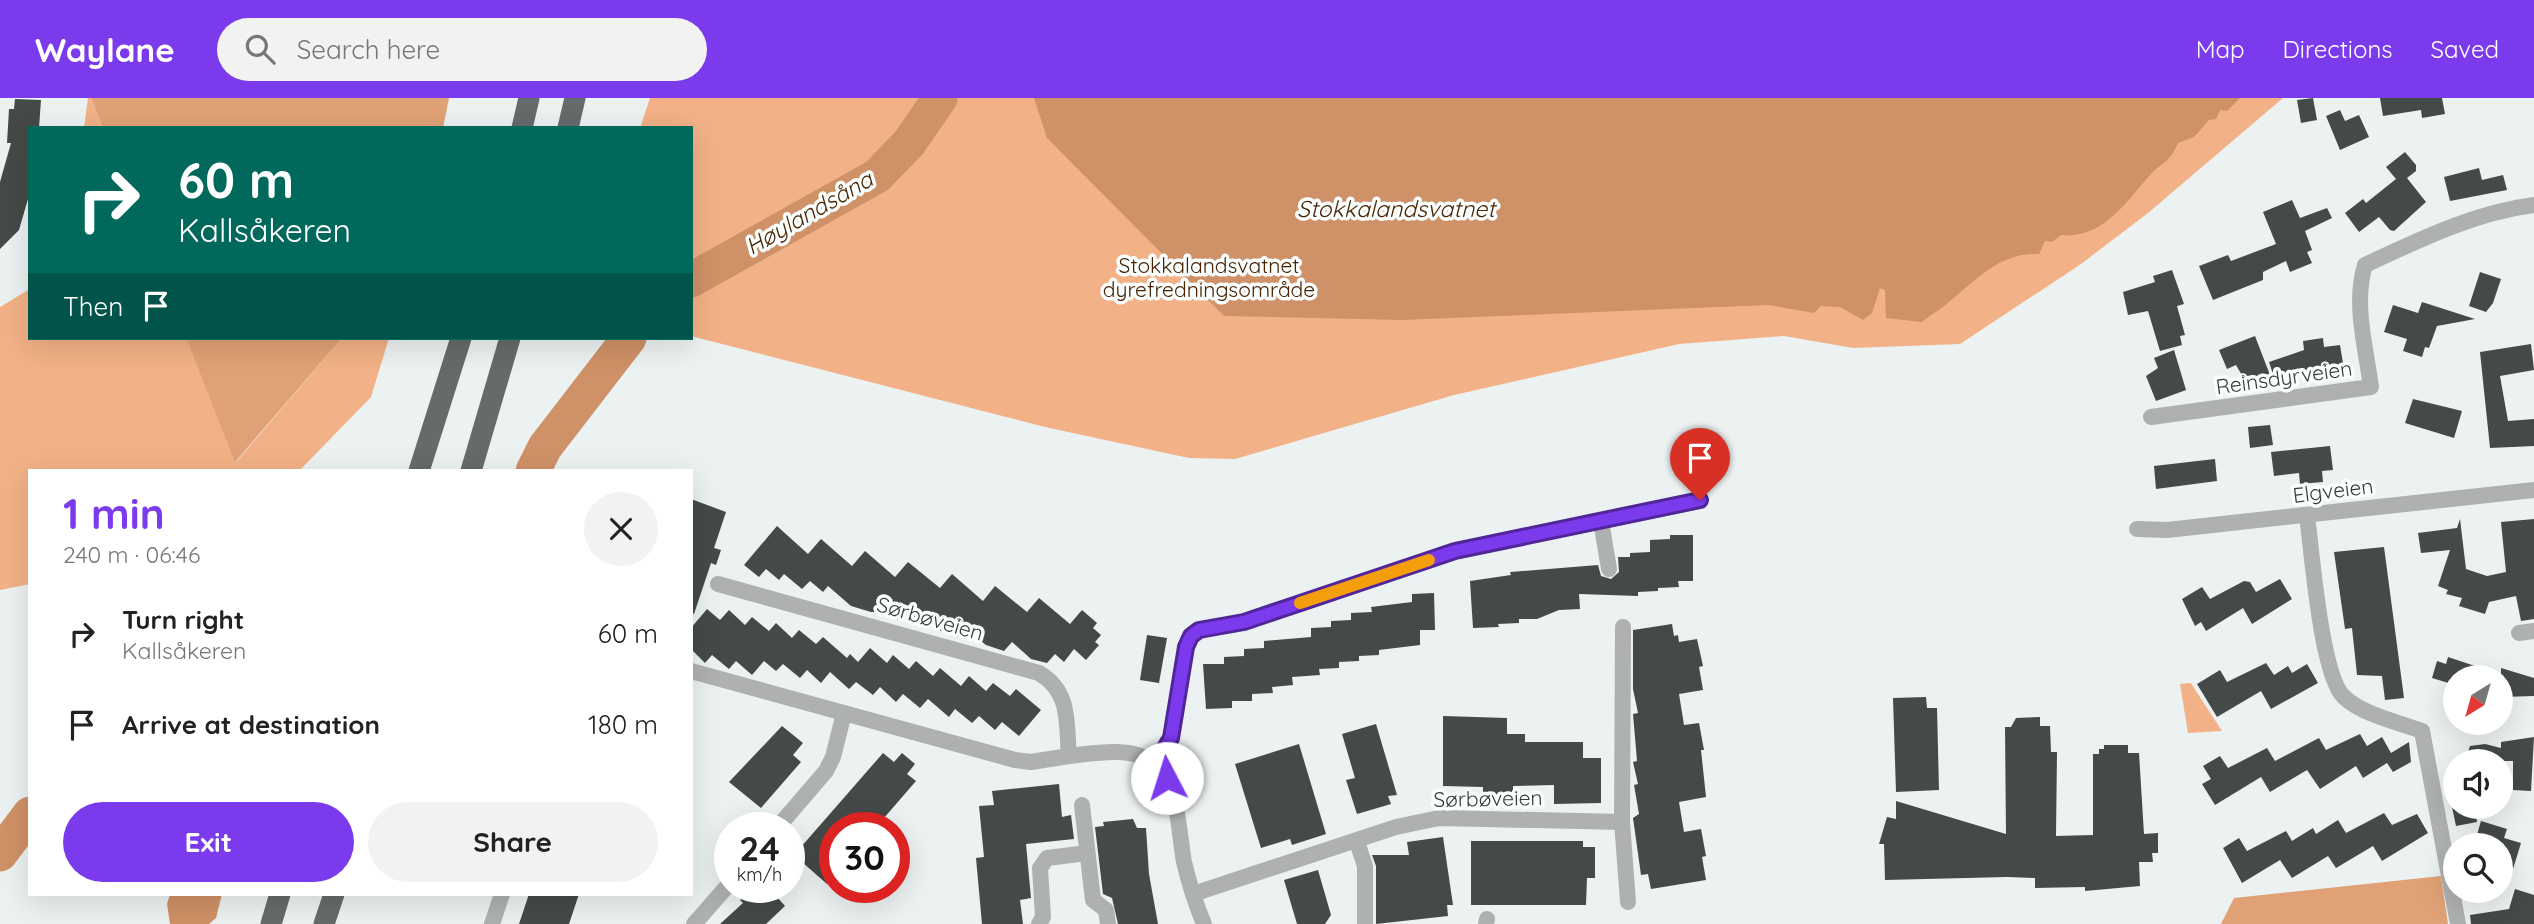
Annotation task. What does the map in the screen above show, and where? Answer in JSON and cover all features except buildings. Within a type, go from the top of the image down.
[{"type":"highway","points":[[522,126],[529,98]]},
{"type":"highway","points":[[568,126],[575,98]]},
{"type":"highway","points":[[420,469],[460,340]]},
{"type":"highway","points":[[472,469],[509,340]]},
{"type":"highway","points":[[271,924],[279,896]]},
{"type":"highway","points":[[324,924],[333,896]]},
{"type":"street","name":"Reinsdyrveien","points":[[2151,417],[2371,387],[2359,300],[2359,284],[2365,265],[2444,228],[2513,208],[2534,205]]},
{"type":"street","name":"Elgveien","points":[[2137,529],[2167,530],[2306,516],[2534,489]]},
{"type":"street","points":[[1156,763],[1171,738],[1186,647],[1191,636],[1199,630],[1244,622],[1455,551],[1700,500]]},
{"type":"street","points":[[2306,516],[2322,631],[2334,686],[2345,699],[2376,715],[2422,731],[2458,924]]},
{"type":"street","points":[[1601,521],[1609,569]]},
{"type":"street","name":"Sørbøveien","points":[[718,584],[1039,673],[1055,682],[1062,697],[1069,756]]},
{"type":"street","points":[[1623,627],[1622,821],[1628,902]]},
{"type":"street","points":[[693,672],[1015,760],[1031,762],[1124,752],[1156,763],[1167,778],[1194,894],[1204,924]]},
{"type":"street","points":[[791,812],[826,771],[833,757],[844,713]]},
{"type":"street","points":[[1082,806],[1093,901],[1106,910],[1108,924]]},
{"type":"street","name":"Sørbøveien","points":[[1194,894],[1244,875],[1357,842],[1396,827],[1439,818],[1622,821]]},
{"type":"street","points":[[1357,842],[1365,866],[1365,924]]},
{"type":"street","points":[[1040,924],[1043,917],[1040,868],[1047,858],[1087,853]]},
{"type":"street","points":[[492,924],[501,896]]},
{"type":"street","points":[[694,924],[714,901]]},
{"type":"green space","points":[[88,98],[91,98],[102,126],[84,126]]},
{"type":"green space","name":"Stokkalandsvatnet dyrefredningsområde","points":[[650,98],[2283,98],[2148,213],[2081,264],[1960,344],[1853,348],[1784,336],[1679,344],[1454,395],[1235,459],[1189,458],[1045,427],[693,337],[693,126],[641,126]]},
{"type":"green space","points":[[28,290],[28,340],[187,340],[236,462],[340,340],[388,340],[371,397],[301,469],[28,469],[28,584],[0,590],[0,307]]},
{"type":"green space","points":[[2191,683],[2222,731],[2188,733],[2180,684]]},
{"type":"shaded area","points":[[91,98],[449,98],[443,126],[102,126]]},
{"type":"shaded area","points":[[187,340],[340,340],[235,462]]},
{"type":"shaded area","points":[[2441,876],[2448,924],[2221,924],[2234,898]]},
{"type":"water","name":"Stokkalandsvatnet","points":[[1034,98],[2240,98],[2227,111],[2220,110],[2216,119],[2209,120],[2194,137],[2178,143],[2168,159],[2101,225],[2076,235],[2061,235],[2052,242],[2045,241],[2039,254],[2012,258],[2001,263],[1922,322],[1886,318],[1885,290],[1880,288],[1872,313],[1863,320],[1840,307],[1821,306],[1814,313],[1768,305],[1402,320],[1224,316],[1047,138]]},
{"type":"water","points":[[169,896],[222,896],[216,918],[209,924],[170,924],[167,904]]},
{"type":"waterway","name":"Høylandsåna","points":[[693,279],[877,176],[909,143],[940,98]]},
{"type":"waterway","name":"Høylandsåna","points":[[534,469],[545,447],[627,340]]},
{"type":"waterway","name":"Høylandsåna","points":[[0,854],[28,817]]},
{"type":"slow traffic","points":[[1300,603],[1429,560]]},
{"type":"route","points":[[1167,778],[1156,763],[1171,738],[1186,647],[1191,636],[1199,630],[1244,622],[1455,551],[1700,500]]}]
